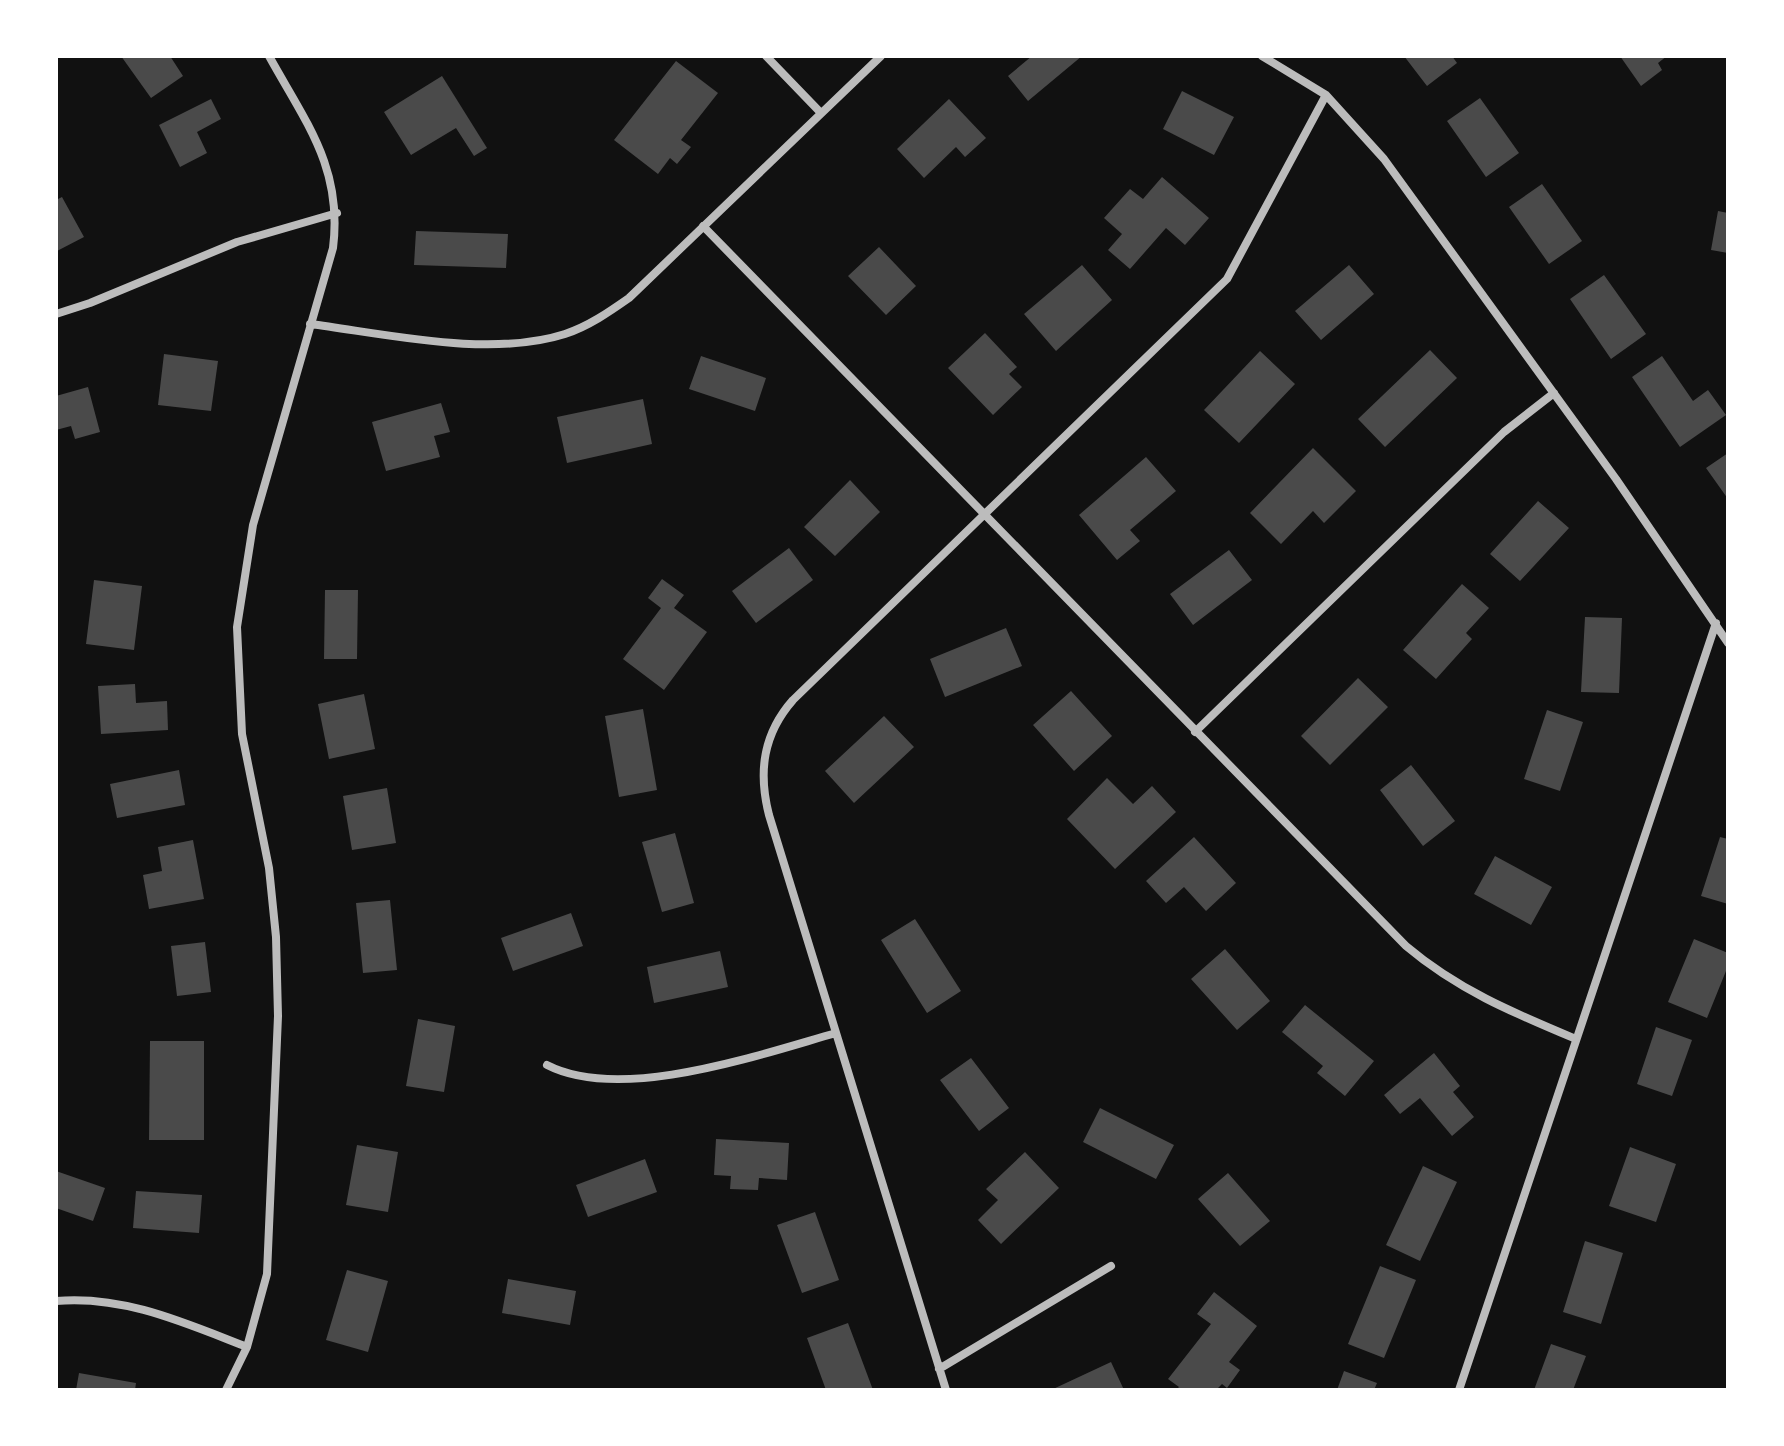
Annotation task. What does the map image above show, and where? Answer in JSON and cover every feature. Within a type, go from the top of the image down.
[{"type":"street","points":[[226,1390],[247,1347],[267,1274],[278,1016],[276,937],[269,868],[242,734],[237,627],[253,525],[333,248],[337,213],[334,186],[324,156],[269,56]]},
{"type":"street","points":[[766,56],[820,112]]},
{"type":"street","points":[[310,324],[494,344],[529,342],[566,334],[599,319],[629,298],[881,56]]},
{"type":"street","points":[[1262,56],[1326,95],[1384,159],[1554,393],[1728,643]]},
{"type":"street","points":[[946,1390],[765,799],[765,753],[775,723],[793,700],[1227,279],[1326,95]]},
{"type":"street","points":[[56,314],[90,303],[223,246],[337,213]]},
{"type":"street","points":[[703,226],[1377,918],[1431,968],[1483,1000],[1576,1039]]},
{"type":"street","points":[[1195,732],[1504,432],[1554,393]]},
{"type":"street","points":[[1459,1390],[1716,623]]},
{"type":"street","points":[[547,1065],[580,1078],[615,1080],[727,1063],[836,1033]]},
{"type":"street","points":[[939,1369],[1111,1266]]},
{"type":"street","points":[[56,1301],[105,1302],[148,1310],[247,1347]]},
{"type":"building","points":[[121,56],[170,56],[183,76],[151,98]]},
{"type":"building","points":[[1032,56],[1082,56],[1028,101],[1008,76]]},
{"type":"building","points":[[1404,56],[1452,56],[1457,63],[1427,86]]},
{"type":"building","points":[[1620,56],[1667,56],[1658,63],[1662,70],[1641,86]]},
{"type":"building","points":[[676,61],[718,93],[681,140],[691,147],[677,164],[670,158],[658,174],[614,140]]},
{"type":"building","points":[[442,76],[487,148],[474,156],[456,128],[411,155],[384,112]]},
{"type":"building","points":[[1182,91],[1234,117],[1214,155],[1163,129]]},
{"type":"building","points":[[1480,98],[1519,153],[1486,177],[1447,121]]},
{"type":"building","points":[[211,99],[221,119],[197,132],[207,153],[180,167],[159,125]]},
{"type":"building","points":[[949,99],[986,138],[965,157],[956,147],[924,178],[897,149]]},
{"type":"building","points":[[1162,177],[1209,218],[1185,245],[1166,228],[1130,269],[1108,250],[1122,234],[1104,218],[1130,189],[1143,199]]},
{"type":"building","points":[[1542,184],[1582,241],[1549,264],[1509,207]]},
{"type":"building","points":[[62,197],[84,237],[57,251],[56,200]]},
{"type":"building","points":[[1718,211],[1728,213],[1728,253],[1711,250]]},
{"type":"building","points":[[416,231],[508,234],[506,268],[414,265]]},
{"type":"building","points":[[879,247],[916,286],[886,315],[848,276]]},
{"type":"building","points":[[1082,265],[1112,300],[1056,351],[1024,314]]},
{"type":"building","points":[[1349,265],[1374,294],[1321,340],[1295,311]]},
{"type":"building","points":[[1604,275],[1646,334],[1611,359],[1570,299]]},
{"type":"building","points":[[985,333],[1017,367],[1009,374],[1022,387],[993,415],[948,368]]},
{"type":"building","points":[[1430,350],[1457,378],[1385,447],[1358,419]]},
{"type":"building","points":[[1260,351],[1295,384],[1239,443],[1204,410]]},
{"type":"building","points":[[164,354],[218,361],[211,411],[158,405]]},
{"type":"building","points":[[701,356],[766,378],[755,411],[689,389]]},
{"type":"building","points":[[1662,356],[1693,401],[1708,390],[1726,415],[1680,447],[1632,377]]},
{"type":"building","points":[[88,387],[100,432],[75,439],[71,426],[56,430],[56,396]]},
{"type":"building","points":[[643,399],[652,444],[567,463],[557,417]]},
{"type":"building","points":[[441,403],[450,432],[434,436],[440,457],[386,471],[372,422]]},
{"type":"building","points":[[1313,448],[1356,491],[1324,523],[1313,511],[1281,544],[1250,513]]},
{"type":"building","points":[[1728,453],[1728,499],[1706,468]]},
{"type":"building","points":[[1146,457],[1176,491],[1130,530],[1140,541],[1117,560],[1079,515]]},
{"type":"building","points":[[850,480],[880,512],[835,556],[804,527]]},
{"type":"building","points":[[1538,501],[1569,528],[1520,581],[1490,554]]},
{"type":"building","points":[[789,548],[813,580],[756,623],[732,591]]},
{"type":"building","points":[[1229,550],[1252,580],[1193,625],[1170,594]]},
{"type":"building","points":[[662,579],[684,595],[674,608],[707,632],[664,690],[623,659],[661,608],[648,598]]},
{"type":"building","points":[[94,580],[142,586],[134,650],[86,644]]},
{"type":"building","points":[[1462,584],[1489,608],[1466,633],[1472,639],[1436,679],[1403,650]]},
{"type":"building","points":[[325,590],[358,590],[357,659],[324,659]]},
{"type":"building","points":[[1585,617],[1622,618],[1619,693],[1581,692]]},
{"type":"building","points":[[1006,628],[1022,666],[945,697],[930,659]]},
{"type":"building","points":[[1358,678],[1388,707],[1330,765],[1301,736]]},
{"type":"building","points":[[135,684],[136,703],[167,701],[168,730],[101,734],[98,686]]},
{"type":"building","points":[[1071,691],[1112,736],[1074,771],[1033,725]]},
{"type":"building","points":[[364,694],[375,749],[329,759],[318,704]]},
{"type":"building","points":[[643,709],[657,790],[619,797],[605,716]]},
{"type":"building","points":[[1547,710],[1583,722],[1560,791],[1524,779]]},
{"type":"building","points":[[884,716],[914,747],[854,803],[825,771]]},
{"type":"building","points":[[1411,765],[1455,821],[1423,846],[1380,790]]},
{"type":"building","points":[[179,770],[185,805],[117,818],[110,784]]},
{"type":"building","points":[[1107,778],[1133,804],[1152,786],[1176,812],[1115,869],[1067,819]]},
{"type":"building","points":[[387,788],[396,843],[352,850],[343,796]]},
{"type":"building","points":[[675,833],[694,903],[662,912],[642,842]]},
{"type":"building","points":[[1194,837],[1236,883],[1206,911],[1184,887],[1166,903],[1146,881]]},
{"type":"building","points":[[1720,837],[1728,839],[1728,904],[1701,896]]},
{"type":"building","points":[[193,840],[204,899],[149,909],[143,875],[162,871],[158,847]]},
{"type":"building","points":[[1495,856],[1552,887],[1531,925],[1474,894]]},
{"type":"building","points":[[390,900],[397,970],[363,973],[356,903]]},
{"type":"building","points":[[571,913],[583,946],[513,971],[501,938]]},
{"type":"building","points":[[915,919],[961,991],[927,1013],[881,940]]},
{"type":"building","points":[[1694,939],[1728,953],[1728,966],[1707,1018],[1668,1002]]},
{"type":"building","points":[[205,942],[211,992],[177,996],[171,946]]},
{"type":"building","points":[[1225,949],[1270,1001],[1237,1030],[1191,979]]},
{"type":"building","points":[[720,951],[728,987],[654,1003],[647,967]]},
{"type":"building","points":[[1305,1005],[1374,1061],[1345,1096],[1317,1073],[1323,1066],[1282,1032]]},
{"type":"building","points":[[418,1019],[455,1026],[444,1092],[406,1086]]},
{"type":"building","points":[[1656,1027],[1692,1040],[1672,1096],[1637,1084]]},
{"type":"building","points":[[150,1041],[204,1041],[204,1140],[149,1140]]},
{"type":"building","points":[[1434,1053],[1460,1086],[1453,1092],[1474,1117],[1452,1136],[1420,1098],[1400,1114],[1384,1095]]},
{"type":"building","points":[[971,1058],[1009,1108],[979,1131],[940,1080]]},
{"type":"building","points":[[1100,1108],[1174,1145],[1156,1179],[1083,1142]]},
{"type":"building","points":[[716,1139],[789,1143],[787,1180],[759,1178],[758,1190],[730,1189],[731,1176],[714,1175]]},
{"type":"building","points":[[357,1145],[398,1152],[388,1212],[346,1205]]},
{"type":"building","points":[[1630,1147],[1676,1164],[1656,1222],[1609,1206]]},
{"type":"building","points":[[1025,1152],[1059,1188],[1001,1244],[978,1220],[998,1200],[986,1189]]},
{"type":"building","points":[[645,1159],[657,1192],[588,1217],[576,1185]]},
{"type":"building","points":[[1423,1166],[1457,1182],[1420,1261],[1386,1245]]},
{"type":"building","points":[[56,1171],[105,1188],[93,1221],[56,1208]]},
{"type":"building","points":[[1228,1173],[1270,1221],[1240,1246],[1198,1199]]},
{"type":"building","points":[[136,1191],[202,1195],[199,1233],[133,1228]]},
{"type":"building","points":[[815,1212],[839,1280],[802,1293],[777,1225]]},
{"type":"building","points":[[1585,1241],[1623,1253],[1601,1324],[1563,1312]]},
{"type":"building","points":[[1380,1266],[1416,1280],[1384,1358],[1348,1344]]},
{"type":"building","points":[[347,1270],[388,1281],[368,1352],[326,1340]]},
{"type":"building","points":[[508,1279],[576,1291],[570,1325],[502,1313]]},
{"type":"building","points":[[1214,1292],[1257,1326],[1229,1362],[1240,1370],[1227,1388],[1222,1384],[1216,1390],[1176,1390],[1179,1387],[1168,1379],[1211,1324],[1197,1314]]},
{"type":"building","points":[[848,1323],[873,1390],[826,1390],[807,1338]]},
{"type":"building","points":[[1551,1344],[1586,1356],[1573,1390],[1534,1390]]},
{"type":"building","points":[[1111,1362],[1124,1390],[1051,1390]]},
{"type":"building","points":[[1344,1371],[1377,1383],[1374,1390],[1337,1390]]},
{"type":"building","points":[[79,1373],[136,1383],[135,1390],[76,1390]]}]
